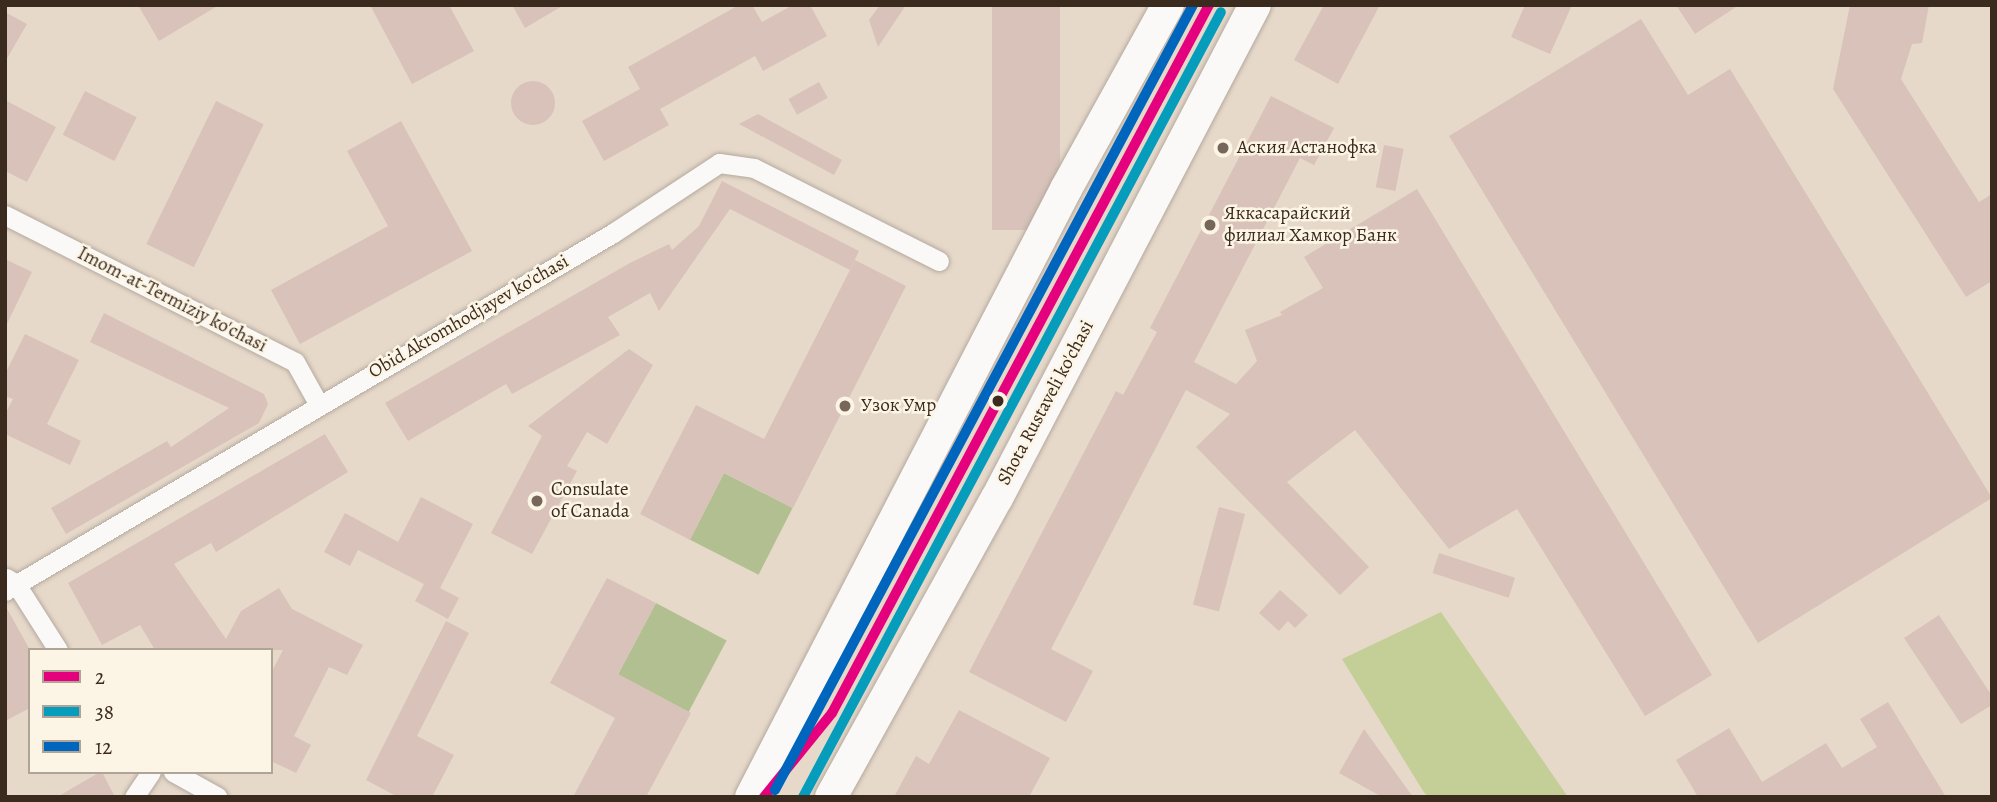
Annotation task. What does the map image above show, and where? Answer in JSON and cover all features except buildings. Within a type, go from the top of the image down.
[{"type":"main road","points":[[751,797],[1066,189],[1168,5]]},
{"type":"main road","name":"Shota Rustaveli ko'chasi","points":[[831,797],[997,498],[1255,5]]},
{"type":"street","name":"Obid Akromhodjayev ko'chasi","points":[[9,584],[613,233],[719,163],[754,168],[939,261]]},
{"type":"street","name":"Imom-at-Termiziy ko'chasi","points":[[5,215],[295,362],[319,405]]},
{"type":"street","points":[[9,584],[57,648]]},
{"type":"street","points":[[134,797],[150,774]]},
{"type":"street","points":[[177,774],[218,797]]},
{"type":"green space","points":[[724,473],[793,508],[759,575],[690,540]]},
{"type":"green space","points":[[656,603],[727,641],[689,712],[618,675]]},
{"type":"green space","points":[[1441,612],[1568,797],[1428,797],[1423,791],[1342,659]]},
{"type":"transit line","name":"12","points":[[775,790],[1193,5]]},
{"type":"transit line","name":"2","points":[[764,797],[832,713],[1209,5]]},
{"type":"transit line","name":"38","points":[[803,797],[1221,12]]},
{"type":"place","name":"Аския Астанофка","points":[[1223,148]]},
{"type":"place","name":"Яккасарайский филиал Хамкор Банк","points":[[1210,225]]},
{"type":"place","name":"Узок Умр","points":[[845,406]]},
{"type":"place","name":"Consulate of Canada","points":[[537,501]]}]
